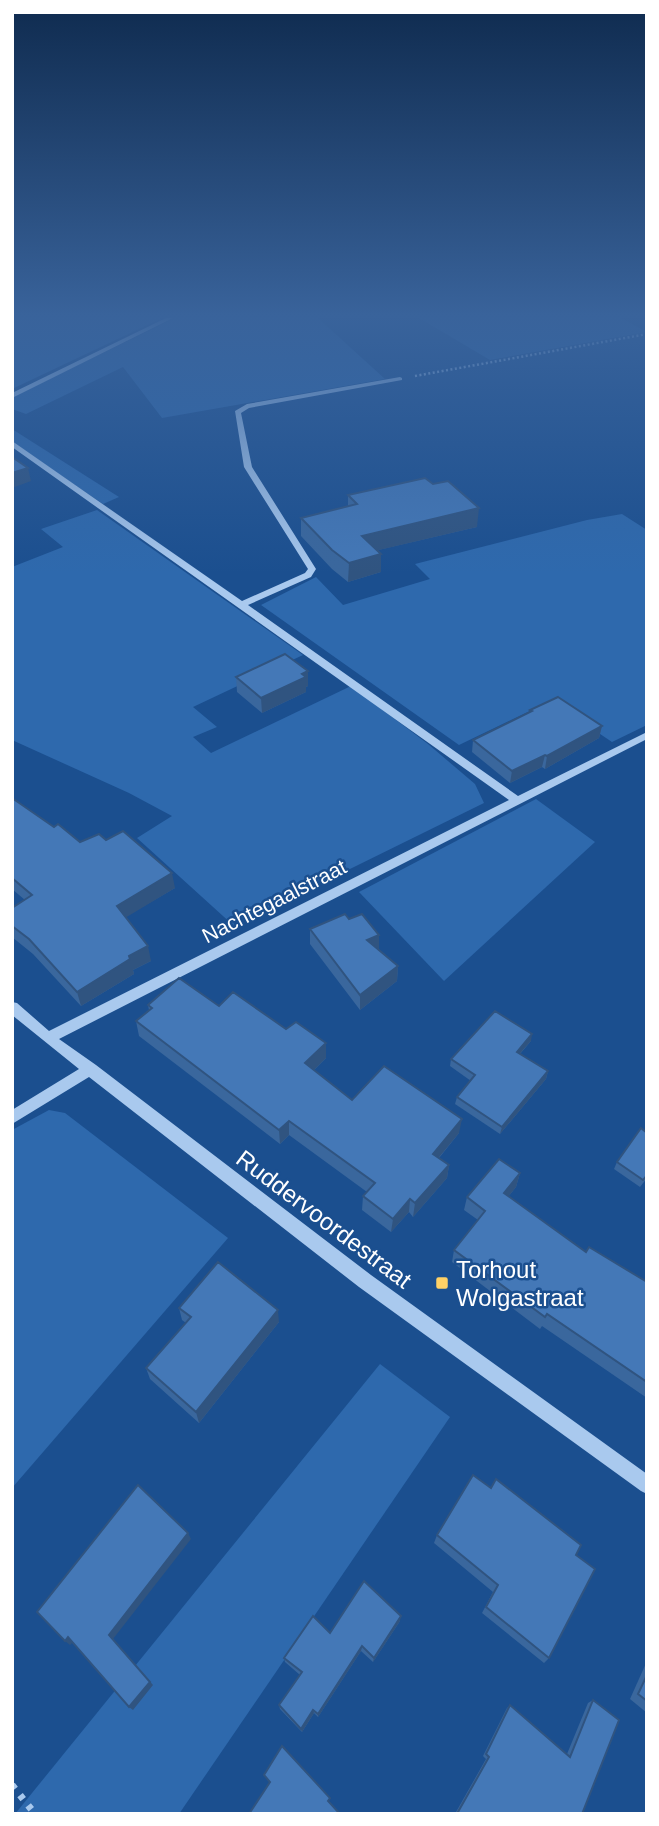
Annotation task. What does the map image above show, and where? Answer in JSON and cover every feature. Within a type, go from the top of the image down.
[{"type":"street","points":[[243,604],[307,575],[313,569],[248,467],[237,412],[247,406],[263,403]]},
{"type":"street","points":[[12,443],[518,801]]},
{"type":"street","name":"Nachtegaalstraat","points":[[48,1038],[647,735]]},
{"type":"street","name":"Ruddervoordestraat","points":[[12,1007],[48,1038],[365,1280],[647,1485]]},
{"type":"street","points":[[12,1118],[91,1069]]},
{"type":"path","points":[[12,1785],[35,1814]]},
{"type":"shaded area","points":[[12,403],[48,403],[26,414],[12,409]]},
{"type":"shaded area","points":[[151,403],[247,403],[162,418]]},
{"type":"shaded area","points":[[12,429],[119,497],[103,504],[12,442]]},
{"type":"shaded area","points":[[97,510],[303,655],[193,707],[217,727],[193,737],[211,753],[351,686],[428,744],[475,784],[484,803],[234,926],[137,838],[172,816],[129,793],[12,740],[12,567],[63,547],[41,529]]},
{"type":"shaded area","points":[[622,514],[647,530],[647,725],[612,742],[551,701],[459,745],[261,605],[316,577],[343,605],[430,579],[415,564],[587,520]]},
{"type":"shaded area","points":[[536,799],[595,842],[444,981],[359,892]]},
{"type":"shaded area","points":[[49,1110],[65,1113],[228,1238],[12,1488],[12,1130]]},
{"type":"shaded area","points":[[380,1364],[450,1417],[179,1814],[15,1814]]},
{"type":"building","points":[[12,457],[28,468],[12,473]]},
{"type":"building","points":[[425,478],[433,484],[448,481],[479,508],[362,536],[381,554],[349,563],[332,550],[301,518],[357,504],[348,495]]},
{"type":"building","points":[[285,654],[308,671],[302,674],[306,677],[261,698],[236,677]]},
{"type":"building","points":[[558,697],[602,726],[547,756],[512,771],[473,740],[532,711],[530,710]]},
{"type":"building","points":[[12,798],[54,827],[58,824],[80,842],[99,834],[106,840],[123,831],[172,873],[117,906],[148,946],[77,992],[29,939],[12,926],[12,908],[32,895],[12,878]]},
{"type":"building","points":[[345,914],[349,919],[362,914],[379,935],[367,940],[398,966],[360,995],[310,929]]},
{"type":"building","points":[[179,978],[219,1006],[233,992],[286,1029],[296,1022],[326,1043],[305,1063],[352,1100],[384,1066],[462,1119],[433,1154],[449,1165],[415,1203],[410,1199],[393,1219],[363,1196],[375,1183],[289,1121],[279,1130],[136,1021],[152,1008],[148,1005]]},
{"type":"building","points":[[495,1011],[532,1034],[517,1052],[548,1071],[502,1127],[457,1097],[475,1075],[451,1059]]},
{"type":"building","points":[[641,1128],[647,1133],[647,1175],[643,1180],[617,1162]]},
{"type":"building","points":[[499,1159],[520,1173],[504,1193],[586,1252],[589,1247],[647,1282],[647,1382],[547,1314],[545,1317],[454,1250],[485,1211],[467,1197]]},
{"type":"building","points":[[218,1262],[278,1310],[196,1412],[146,1368],[191,1317],[179,1308]]},
{"type":"building","points":[[473,1475],[491,1488],[496,1479],[581,1545],[576,1555],[595,1569],[549,1658],[486,1607],[498,1585],[437,1535]]},
{"type":"building","points":[[138,1485],[188,1533],[109,1635],[150,1682],[129,1707],[68,1637],[65,1641],[37,1612]]},
{"type":"building","points":[[364,1581],[401,1616],[374,1658],[362,1646],[318,1714],[313,1710],[301,1729],[279,1705],[302,1672],[284,1658],[313,1616],[330,1633]]},
{"type":"building","points":[[647,1675],[647,1701],[638,1694]]},
{"type":"building","points":[[593,1700],[619,1720],[582,1814],[458,1812],[489,1757],[486,1754],[510,1705],[570,1757]]},
{"type":"building","points":[[282,1746],[330,1798],[328,1801],[340,1814],[249,1814],[270,1782],[264,1775]]},
{"type":"place","name":"Torhout Wolgastraat","points":[[442,1283]]}]
